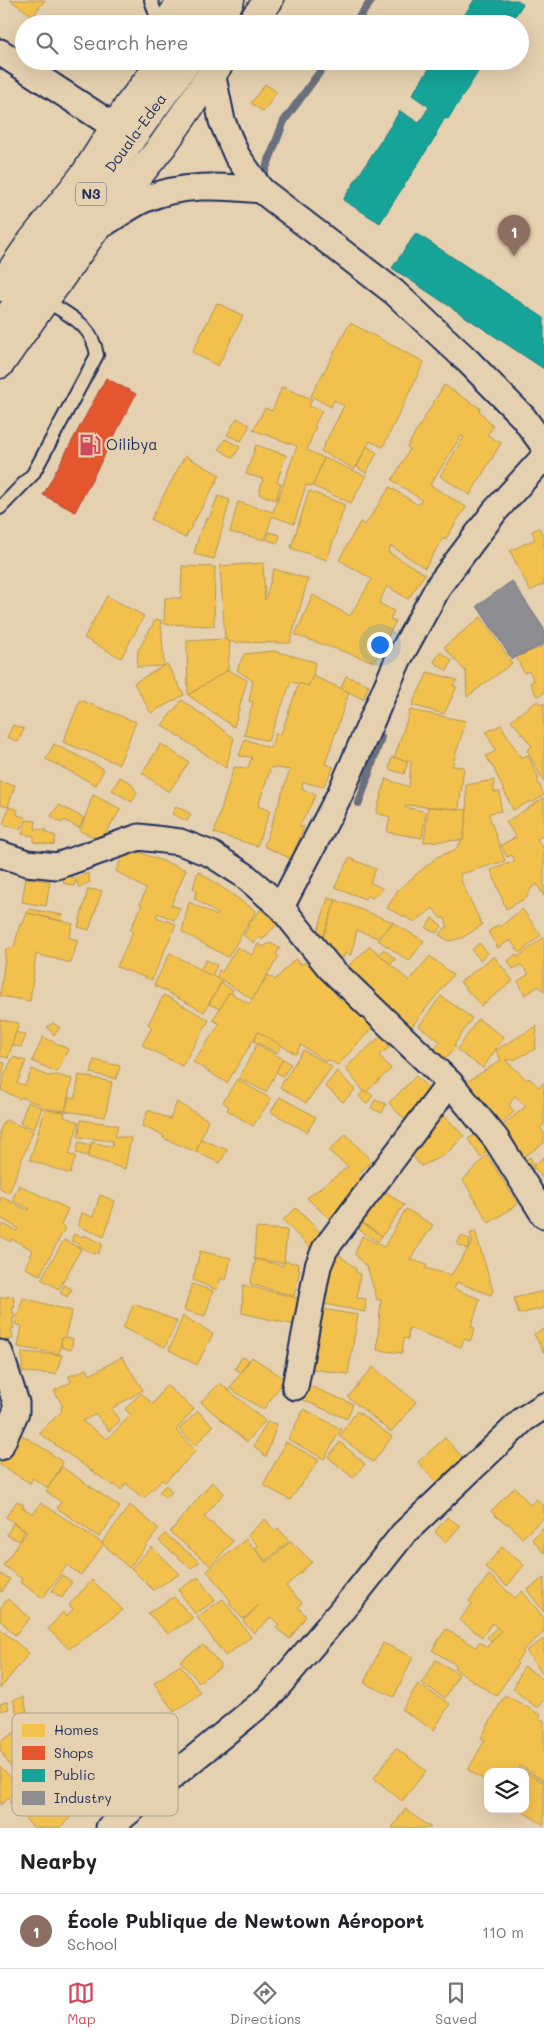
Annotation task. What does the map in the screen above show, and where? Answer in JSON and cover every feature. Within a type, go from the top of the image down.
[{"type":"main road","points":[[173,15],[182,0]]},
{"type":"main road","points":[[198,15],[210,0]]},
{"type":"main road","points":[[221,15],[230,0]]},
{"type":"main road","points":[[257,15],[269,0]]},
{"type":"main road","name":"Douala-Edea","points":[[0,287],[32,241],[85,174],[153,70]]},
{"type":"main road","name":"Douala-Edea","points":[[0,329],[85,203],[181,70]]},
{"type":"main road","points":[[0,364],[96,228],[163,145],[215,70]]},
{"type":"street","points":[[0,52],[15,62]]},
{"type":"street","points":[[28,70],[115,127]]},
{"type":"street","points":[[217,70],[222,121],[237,156],[262,190],[394,292],[467,360],[523,417],[544,446]]},
{"type":"street","points":[[96,228],[143,200],[166,192],[220,186],[262,190]]},
{"type":"street","points":[[281,907],[340,794],[398,660],[440,584],[495,511],[544,457]]},
{"type":"street","points":[[0,854],[26,863],[57,866],[138,836],[180,842],[211,854],[244,875],[281,907],[328,967],[450,1082],[496,1139],[544,1215]]},
{"type":"street","points":[[295,1387],[318,1266],[325,1249],[450,1082]]},
{"type":"street","points":[[0,1353],[16,1403],[16,1412],[0,1447]]},
{"type":"street","points":[[178,1772],[268,1698],[403,1534],[524,1419],[544,1406]]},
{"type":"street","points":[[109,1828],[124,1816]]},
{"type":"lane","points":[[152,0],[156,15]]},
{"type":"lane","points":[[0,508],[33,474],[97,355],[95,342],[82,323],[45,300]]},
{"type":"building: Homes","points":[[10,0],[45,0],[34,15]]},
{"type":"building: Homes","points":[[265,84],[277,92],[263,112],[251,103]]},
{"type":"building: Homes","points":[[217,303],[243,316],[218,366],[192,352]]},
{"type":"building: Homes","points":[[350,323],[424,362],[383,447],[370,441],[355,469],[321,451],[344,406],[334,400],[331,407],[311,396]]},
{"type":"building: Homes","points":[[444,385],[480,408],[479,410],[493,427],[487,435],[501,443],[470,495],[440,476],[464,437],[461,436],[430,485],[466,507],[445,540],[443,538],[425,568],[391,546],[388,552],[425,574],[408,599],[387,586],[379,603],[394,611],[390,619],[396,621],[374,662],[295,635],[313,595],[350,616],[372,579],[339,560],[360,522],[365,525],[390,487],[418,505],[422,500],[392,480],[410,449],[407,447]]},
{"type":"building: Homes","points":[[282,387],[312,399],[309,406],[322,411],[314,426],[316,426],[307,450],[324,458],[313,486],[306,485],[294,524],[272,516],[265,540],[230,532],[238,502],[273,512],[297,446],[253,430],[265,408],[272,411]]},
{"type":"building: Homes","points":[[237,418],[250,425],[241,441],[227,435]]},
{"type":"building: Homes","points":[[225,439],[240,447],[233,458],[219,449]]},
{"type":"building: Homes","points":[[256,445],[286,455],[277,482],[281,483],[276,500],[259,494],[263,479],[246,474]]},
{"type":"building: Homes","points":[[367,446],[377,453],[366,473],[357,467]]},
{"type":"building: Homes","points":[[185,456],[220,475],[185,538],[151,519]]},
{"type":"building: Homes","points":[[324,458],[366,476],[351,503],[313,486]]},
{"type":"building: Homes","points":[[309,491],[345,505],[327,560],[291,548]]},
{"type":"building: Homes","points":[[218,496],[230,500],[214,559],[194,554],[201,528],[203,528],[206,518],[209,519]]},
{"type":"building: Homes","points":[[539,528],[544,535],[544,584],[530,591],[510,551],[535,539],[532,531]]},
{"type":"building: Homes","points":[[269,532],[280,535],[278,543],[267,540]]},
{"type":"building: Homes","points":[[263,563],[265,600],[274,569],[308,579],[290,643],[230,642],[225,639],[220,566]]},
{"type":"building: Homes","points":[[182,566],[215,567],[214,626],[164,624],[165,598],[181,598]]},
{"type":"building: Homes","points":[[107,596],[144,616],[121,658],[84,638]]},
{"type":"building: Homes","points":[[481,617],[512,663],[467,697],[466,672],[444,647]]},
{"type":"building: Homes","points":[[155,620],[161,620],[164,666],[137,667],[138,651]]},
{"type":"building: Homes","points":[[225,639],[230,642],[228,670],[188,695],[187,641]]},
{"type":"building: Homes","points":[[544,646],[544,693],[538,696],[530,683],[534,681],[529,671],[524,673],[516,657]]},
{"type":"building: Homes","points":[[274,651],[315,662],[313,676],[308,686],[291,682],[268,741],[244,735],[253,702],[249,701],[253,681],[237,670],[244,654]]},
{"type":"building: Homes","points":[[440,652],[452,660],[447,671],[434,662]]},
{"type":"building: Homes","points":[[167,664],[184,695],[151,713],[134,683]]},
{"type":"building: Homes","points":[[228,670],[247,680],[234,727],[188,695]]},
{"type":"building: Homes","points":[[428,672],[457,680],[453,686],[457,687],[444,714],[412,705]]},
{"type":"building: Homes","points":[[313,676],[349,692],[325,764],[334,767],[323,787],[303,782],[302,789],[316,795],[299,827],[304,827],[291,859],[264,846],[290,770],[271,767],[258,806],[270,811],[257,846],[214,833],[234,767],[248,768],[252,757],[239,756],[245,739],[270,748],[276,733],[281,734],[299,683],[308,686]]},
{"type":"building: Homes","points":[[346,676],[369,685],[363,699],[341,688]]},
{"type":"building: Homes","points":[[80,700],[136,722],[119,764],[63,742]]},
{"type":"building: Homes","points":[[182,700],[234,738],[226,768],[162,725]]},
{"type":"building: Homes","points":[[537,701],[542,705],[544,703],[544,782],[527,750],[532,746],[511,720]]},
{"type":"building: Homes","points":[[410,710],[466,721],[452,766],[464,767],[459,809],[406,805],[405,807],[426,812],[422,838],[387,832],[390,817],[376,813],[386,779],[409,787],[411,761],[394,759]]},
{"type":"building: Homes","points":[[13,725],[24,729],[18,742],[7,737]]},
{"type":"building: Homes","points":[[501,725],[521,758],[528,755],[544,795],[532,803],[531,801],[513,810],[486,756],[496,751],[486,732]]},
{"type":"building: Homes","points":[[54,744],[104,769],[96,785],[46,759]]},
{"type":"building: Homes","points":[[161,744],[189,762],[169,792],[142,773]]},
{"type":"building: Homes","points":[[392,757],[408,761],[404,774],[389,769]]},
{"type":"building: Homes","points":[[120,777],[131,783],[137,793],[132,802],[112,790]]},
{"type":"building: Homes","points":[[494,780],[494,792],[500,792],[501,811],[489,813],[505,861],[460,874],[462,883],[482,925],[462,938],[449,941],[439,935],[448,927],[444,917],[441,919],[433,908],[415,922],[387,908],[398,890],[437,857],[455,850],[463,840],[467,810],[466,785]]},
{"type":"building: Homes","points":[[0,782],[15,785],[8,807],[0,805]]},
{"type":"building: Homes","points":[[93,795],[121,809],[101,840],[80,831]]},
{"type":"building: Homes","points":[[544,798],[544,835],[537,839],[542,847],[544,846],[544,896],[537,884],[531,889],[526,898],[506,909],[491,870],[515,861],[512,855],[507,857],[501,845],[516,837],[506,822]]},
{"type":"building: Homes","points":[[59,805],[84,818],[79,828],[64,820],[62,823],[51,816]]},
{"type":"building: Homes","points":[[176,806],[191,814],[187,821],[172,814]]},
{"type":"building: Homes","points":[[9,807],[18,810],[17,815],[25,817],[20,829],[3,824]]},
{"type":"building: Homes","points":[[428,807],[467,810],[463,840],[424,842]]},
{"type":"building: Homes","points":[[26,820],[36,821],[35,829],[46,830],[46,833],[56,836],[54,845],[34,842],[34,836],[22,834]]},
{"type":"building: Homes","points":[[126,847],[186,870],[171,905],[180,908],[174,920],[158,913],[156,917],[176,924],[152,980],[117,967],[133,931],[130,930],[142,905],[140,904],[146,889],[116,871]]},
{"type":"building: Homes","points":[[349,858],[376,869],[370,882],[383,889],[372,898],[367,895],[365,899],[335,887]]},
{"type":"building: Homes","points":[[198,871],[256,911],[228,957],[182,932],[189,902],[217,916],[218,914],[194,898],[197,890],[193,888]]},
{"type":"building: Homes","points":[[88,873],[90,882],[79,887],[76,880],[74,886],[63,883],[65,875],[75,878]]},
{"type":"building: Homes","points":[[26,878],[50,881],[46,906],[22,902]]},
{"type":"building: Homes","points":[[88,889],[102,891],[89,930],[78,927]]},
{"type":"building: Homes","points":[[328,898],[336,900],[321,943],[315,940]]},
{"type":"building: Homes","points":[[336,900],[393,922],[378,938],[357,930],[351,955],[345,953],[339,968],[318,951]]},
{"type":"building: Homes","points":[[29,909],[63,915],[62,921],[27,913]]},
{"type":"building: Homes","points":[[261,909],[277,924],[262,940],[259,937],[254,943],[243,935],[249,927],[247,926]]},
{"type":"building: Homes","points":[[522,909],[541,935],[520,953],[510,940],[498,948],[488,932],[498,925],[500,927]]},
{"type":"building: Homes","points":[[27,913],[73,924],[69,938],[78,940],[71,963],[36,954],[30,1001],[0,996],[6,949],[14,947],[20,924],[23,924]]},
{"type":"building: Homes","points":[[432,918],[442,926],[437,933],[426,928]]},
{"type":"building: Homes","points":[[393,923],[424,941],[409,961],[378,940]]},
{"type":"building: Homes","points":[[544,937],[544,992],[539,986],[525,995],[518,981],[529,974],[521,965],[513,969],[508,961],[516,954],[518,957]]},
{"type":"building: Homes","points":[[270,943],[280,948],[276,954],[279,956],[252,999],[217,977],[219,970],[222,972],[237,947],[252,955],[258,944],[263,947]]},
{"type":"building: Homes","points":[[479,943],[488,953],[480,960],[472,950]]},
{"type":"building: Homes","points":[[370,946],[409,981],[430,956],[453,975],[408,1031],[342,972]]},
{"type":"building: Homes","points":[[384,949],[395,959],[391,964],[379,954]]},
{"type":"building: Homes","points":[[170,953],[222,981],[204,1012],[154,985]]},
{"type":"building: Homes","points":[[494,956],[513,981],[481,1006],[460,982]]},
{"type":"building: Homes","points":[[295,959],[300,964],[309,962],[341,1001],[344,998],[373,1027],[338,1065],[328,1060],[326,1062],[301,1045],[296,1054],[258,1032],[227,1083],[193,1062],[220,1024],[213,1020],[229,992],[249,1004],[268,975],[275,980]]},
{"type":"building: Homes","points":[[206,960],[217,965],[212,976],[200,970]]},
{"type":"building: Homes","points":[[221,983],[233,990],[231,994],[229,992],[220,1009],[209,1004]]},
{"type":"building: Homes","points":[[164,995],[209,1020],[182,1066],[142,1045],[152,1027],[148,1024]]},
{"type":"building: Homes","points":[[441,996],[472,1018],[454,1045],[456,1047],[436,1068],[427,1058],[441,1042],[419,1026]]},
{"type":"building: Homes","points":[[478,1019],[504,1037],[483,1068],[457,1050]]},
{"type":"building: Homes","points":[[0,1020],[19,1023],[8,1058],[0,1056]]},
{"type":"building: Homes","points":[[53,1023],[60,1028],[54,1035],[47,1027]]},
{"type":"building: Homes","points":[[537,1026],[535,1049],[514,1060],[505,1060],[527,1080],[529,1078],[539,1087],[544,1083],[544,1125],[540,1128],[544,1133],[544,1143],[519,1160],[496,1130],[524,1108],[525,1105],[515,1096],[509,1105],[514,1112],[495,1128],[459,1087],[501,1060],[496,1050]]},
{"type":"building: Homes","points":[[16,1032],[26,1035],[21,1047],[12,1045]]},
{"type":"building: Homes","points":[[258,1032],[281,1045],[277,1053],[254,1041]]},
{"type":"building: Homes","points":[[43,1037],[68,1049],[57,1072],[32,1061]]},
{"type":"building: Homes","points":[[380,1037],[390,1047],[379,1055],[391,1069],[365,1093],[345,1068]]},
{"type":"building: Homes","points":[[257,1044],[283,1059],[266,1092],[239,1078]]},
{"type":"building: Homes","points":[[303,1050],[332,1067],[306,1103],[280,1087]]},
{"type":"building: Homes","points":[[13,1057],[26,1061],[17,1083],[25,1085],[32,1069],[48,1076],[57,1075],[72,1079],[65,1111],[42,1108],[39,1104],[21,1097],[20,1099],[1,1090],[4,1076]]},
{"type":"building: Homes","points":[[283,1059],[291,1064],[283,1076],[276,1072]]},
{"type":"building: Homes","points":[[94,1060],[120,1066],[116,1079],[91,1073]]},
{"type":"building: Homes","points":[[0,1062],[5,1063],[0,1083]]},
{"type":"building: Homes","points":[[337,1071],[355,1090],[343,1102],[325,1086]]},
{"type":"building: Homes","points":[[79,1075],[112,1082],[105,1117],[65,1111],[69,1097],[75,1098]]},
{"type":"building: Homes","points":[[416,1076],[435,1095],[408,1123],[389,1103]]},
{"type":"building: Homes","points":[[237,1079],[271,1099],[253,1126],[227,1110],[229,1107],[223,1102]]},
{"type":"building: Homes","points":[[364,1090],[365,1093],[367,1091],[373,1096],[366,1104],[359,1096]]},
{"type":"building: Homes","points":[[280,1097],[316,1117],[307,1132],[271,1112]]},
{"type":"building: Homes","points":[[375,1100],[386,1104],[382,1113],[371,1108]]},
{"type":"building: Homes","points":[[28,1102],[42,1108],[34,1129],[20,1123]]},
{"type":"building: Homes","points":[[177,1102],[208,1120],[196,1152],[163,1138],[164,1136],[142,1126],[148,1110],[170,1119]]},
{"type":"building: Homes","points":[[436,1107],[464,1136],[445,1155],[421,1166],[405,1147]]},
{"type":"building: Homes","points":[[45,1110],[65,1112],[64,1117],[79,1122],[69,1155],[76,1156],[70,1174],[30,1160]]},
{"type":"building: Homes","points":[[5,1120],[33,1131],[9,1193],[0,1188],[0,1130]]},
{"type":"building: Homes","points":[[81,1120],[118,1125],[115,1136],[131,1138],[125,1169],[88,1157],[92,1142],[112,1147],[113,1141],[78,1137]]},
{"type":"building: Homes","points":[[346,1134],[371,1161],[358,1175],[368,1182],[335,1224],[307,1198],[348,1167],[329,1151]]},
{"type":"building: Homes","points":[[476,1134],[487,1150],[481,1158],[468,1139]]},
{"type":"building: Homes","points":[[201,1139],[227,1150],[220,1163],[196,1152]]},
{"type":"building: Homes","points":[[79,1142],[91,1145],[88,1156],[76,1153]]},
{"type":"building: Homes","points":[[487,1155],[518,1204],[489,1223],[463,1180]]},
{"type":"building: Homes","points":[[530,1157],[535,1168],[530,1171],[524,1161]]},
{"type":"building: Homes","points":[[544,1157],[544,1180],[533,1166]]},
{"type":"building: Homes","points":[[19,1185],[68,1209],[61,1225],[65,1228],[40,1275],[25,1268],[33,1250],[12,1239],[11,1242],[0,1236],[0,1229],[3,1224],[17,1231],[18,1228],[0,1218],[0,1196],[27,1210],[30,1209],[12,1200]]},
{"type":"building: Homes","points":[[378,1186],[404,1205],[382,1236],[355,1218]]},
{"type":"building: Homes","points":[[100,1195],[115,1201],[104,1237],[78,1226],[82,1213],[93,1217]]},
{"type":"building: Homes","points":[[296,1208],[325,1237],[312,1250],[283,1220]]},
{"type":"building: Homes","points":[[406,1209],[433,1225],[410,1259],[427,1265],[425,1268],[451,1275],[473,1241],[470,1234],[475,1231],[493,1291],[491,1295],[457,1282],[454,1289],[480,1299],[471,1327],[475,1328],[470,1341],[464,1339],[461,1347],[409,1328],[408,1339],[404,1338],[402,1353],[377,1350],[381,1299],[377,1300],[368,1269],[355,1254],[362,1236],[384,1247]]},
{"type":"building: Homes","points":[[361,1223],[382,1236],[378,1242],[359,1230]]},
{"type":"building: Homes","points":[[256,1228],[287,1230],[284,1263],[254,1259]]},
{"type":"building: Homes","points":[[74,1234],[82,1237],[84,1235],[102,1244],[98,1254],[96,1252],[94,1254],[71,1241]]},
{"type":"building: Homes","points":[[461,1236],[471,1240],[467,1249],[457,1244]]},
{"type":"building: Homes","points":[[64,1240],[81,1249],[59,1289],[41,1279]]},
{"type":"building: Homes","points":[[330,1247],[360,1274],[357,1298],[366,1299],[365,1312],[314,1302]]},
{"type":"building: Homes","points":[[200,1251],[231,1258],[226,1280],[221,1278],[217,1290],[193,1280]]},
{"type":"building: Homes","points":[[256,1259],[283,1266],[284,1261],[299,1264],[298,1270],[300,1270],[294,1296],[250,1284]]},
{"type":"building: Homes","points":[[192,1284],[213,1291],[205,1316],[184,1310]]},
{"type":"building: Homes","points":[[64,1285],[72,1289],[67,1297],[60,1293]]},
{"type":"building: Homes","points":[[243,1285],[298,1298],[295,1325],[242,1313]]},
{"type":"building: Homes","points":[[544,1291],[544,1308],[519,1314],[514,1298]]},
{"type":"building: Homes","points":[[13,1296],[15,1307],[12,1308],[15,1318],[12,1319],[14,1328],[11,1329],[13,1339],[8,1340],[9,1342],[0,1343],[0,1298]]},
{"type":"building: Homes","points":[[23,1298],[72,1311],[64,1339],[62,1338],[59,1354],[18,1347],[22,1326],[15,1324]]},
{"type":"building: Homes","points":[[134,1304],[177,1321],[165,1347],[123,1328]]},
{"type":"building: Homes","points":[[315,1308],[358,1315],[348,1374],[305,1368]]},
{"type":"building: Homes","points":[[183,1316],[213,1334],[197,1365],[169,1350]]},
{"type":"building: Homes","points":[[544,1329],[544,1353],[534,1334]]},
{"type":"building: Homes","points":[[62,1338],[73,1339],[71,1350],[61,1347]]},
{"type":"building: Homes","points":[[22,1352],[62,1355],[56,1374],[22,1372]]},
{"type":"building: Homes","points":[[122,1357],[143,1390],[111,1409],[120,1421],[109,1431],[96,1414],[82,1421],[107,1439],[131,1415],[125,1409],[141,1393],[153,1404],[166,1385],[194,1409],[176,1430],[196,1451],[165,1482],[162,1480],[143,1499],[126,1483],[121,1490],[114,1484],[113,1486],[39,1433],[62,1411],[61,1407],[63,1406],[54,1391],[71,1382],[69,1376],[87,1369],[90,1375]]},
{"type":"building: Homes","points":[[242,1357],[249,1360],[241,1372],[235,1369]]},
{"type":"building: Homes","points":[[252,1357],[285,1379],[263,1410],[230,1388]]},
{"type":"building: Homes","points":[[373,1367],[416,1402],[391,1432],[348,1397]]},
{"type":"building: Homes","points":[[220,1383],[265,1421],[247,1442],[201,1402]]},
{"type":"building: Homes","points":[[302,1383],[353,1404],[347,1419],[296,1397]]},
{"type":"building: Homes","points":[[304,1409],[341,1429],[324,1459],[288,1439]]},
{"type":"building: Homes","points":[[198,1411],[213,1426],[195,1446],[179,1429]]},
{"type":"building: Homes","points":[[357,1411],[392,1437],[373,1462],[339,1436]]},
{"type":"building: Homes","points":[[267,1422],[277,1424],[266,1457],[254,1446]]},
{"type":"building: Homes","points":[[17,1432],[48,1451],[63,1463],[48,1488],[33,1478],[30,1483],[0,1465],[0,1460]]},
{"type":"building: Homes","points":[[445,1438],[466,1461],[440,1486],[418,1462]]},
{"type":"building: Homes","points":[[286,1442],[319,1460],[290,1500],[263,1485]]},
{"type":"building: Homes","points":[[340,1442],[365,1464],[353,1478],[328,1457]]},
{"type":"building: Homes","points":[[62,1467],[120,1507],[99,1537],[57,1508],[61,1502],[46,1491]]},
{"type":"building: Homes","points":[[212,1482],[224,1493],[204,1517],[233,1541],[211,1566],[170,1532]]},
{"type":"building: Homes","points":[[166,1485],[172,1492],[166,1498],[159,1492]]},
{"type":"building: Homes","points":[[515,1487],[530,1505],[536,1499],[544,1506],[544,1517],[522,1538],[508,1523],[491,1511]]},
{"type":"building: Homes","points":[[17,1501],[24,1505],[22,1507],[33,1514],[41,1503],[104,1544],[81,1575],[67,1565],[43,1598],[20,1582],[22,1579],[3,1565],[27,1532],[6,1517]]},
{"type":"building: Homes","points":[[130,1505],[159,1529],[129,1568],[102,1543]]},
{"type":"building: Homes","points":[[447,1517],[460,1526],[446,1542],[435,1532]]},
{"type":"building: Homes","points":[[265,1519],[275,1531],[278,1528],[289,1541],[266,1561],[255,1548],[258,1546],[248,1535]]},
{"type":"building: Homes","points":[[13,1523],[25,1531],[20,1541],[7,1535]]},
{"type":"building: Homes","points":[[544,1527],[544,1553],[532,1539]]},
{"type":"building: Homes","points":[[165,1534],[200,1562],[191,1568],[159,1541]]},
{"type":"building: Homes","points":[[246,1539],[266,1563],[291,1541],[312,1562],[286,1586],[302,1603],[298,1607],[306,1616],[290,1639],[276,1628],[279,1625],[271,1617],[254,1633],[243,1621],[259,1605],[243,1619],[229,1603],[231,1601],[207,1571]]},
{"type":"building: Homes","points":[[152,1547],[180,1574],[153,1590],[131,1568]]},
{"type":"building: Homes","points":[[502,1547],[524,1565],[507,1586],[485,1567]]},
{"type":"building: Homes","points":[[0,1574],[10,1579],[2,1592],[0,1591]]},
{"type":"building: Homes","points":[[62,1575],[72,1582],[62,1598],[52,1591]]},
{"type":"building: Homes","points":[[489,1575],[515,1598],[522,1591],[544,1618],[544,1632],[522,1651],[524,1652],[516,1662],[518,1664],[496,1696],[454,1668],[456,1665],[432,1650],[446,1629],[476,1647],[479,1642],[487,1647],[501,1631],[492,1623],[482,1637],[460,1620],[472,1604],[469,1601]]},
{"type":"building: Homes","points":[[198,1577],[215,1601],[195,1614],[178,1590]]},
{"type":"building: Homes","points":[[544,1578],[544,1612],[527,1590]]},
{"type":"building: Homes","points":[[92,1580],[123,1610],[69,1649],[48,1629],[63,1612],[67,1616],[73,1609],[69,1605]]},
{"type":"building: Homes","points":[[174,1597],[193,1618],[168,1634],[148,1613]]},
{"type":"building: Homes","points":[[8,1599],[30,1618],[15,1635],[0,1620],[0,1608]]},
{"type":"building: Homes","points":[[223,1599],[251,1637],[225,1656],[197,1617]]},
{"type":"building: Homes","points":[[497,1627],[501,1631],[491,1641],[487,1637]]},
{"type":"building: Homes","points":[[0,1629],[29,1653],[0,1689]]},
{"type":"building: Homes","points":[[544,1639],[544,1676],[526,1651]]},
{"type":"building: Homes","points":[[383,1643],[413,1657],[394,1697],[364,1683]]},
{"type":"building: Homes","points":[[203,1645],[222,1666],[199,1682],[180,1661]]},
{"type":"building: Homes","points":[[436,1660],[459,1674],[445,1698],[422,1683]]},
{"type":"building: Homes","points":[[180,1665],[201,1693],[174,1712],[154,1683]]},
{"type":"building: Homes","points":[[524,1666],[544,1680],[544,1699],[537,1708],[513,1689]]},
{"type":"building: Homes","points":[[418,1684],[450,1704],[434,1730],[402,1710]]},
{"type":"building: Homes","points":[[505,1695],[541,1715],[539,1718],[544,1721],[544,1781],[529,1772],[529,1768],[520,1766],[519,1768],[484,1768],[484,1780],[468,1770],[485,1740],[481,1738]]},
{"type":"building: Homes","points":[[23,1697],[27,1713],[17,1713],[13,1700]]},
{"type":"building: Homes","points":[[7,1702],[9,1709],[0,1711],[0,1704]]},
{"type":"building: Homes","points":[[12,1734],[12,1769],[0,1750],[0,1742]]},
{"type":"building: Homes","points":[[396,1748],[426,1771],[402,1801],[374,1778]]},
{"type":"building: Homes","points":[[0,1766],[12,1779],[12,1795],[0,1805]]},
{"type":"building: Homes","points":[[529,1774],[544,1783],[544,1825],[524,1813],[529,1813]]},
{"type":"building: Homes","points":[[405,1809],[431,1828],[392,1828]]},
{"type":"building: Homes","points":[[22,1816],[72,1816],[59,1828],[34,1828]]},
{"type":"building: Shops","name":"Oilibya","points":[[106,378],[136,394],[75,512],[43,495]]},
{"type":"building: Public","points":[[474,0],[517,0],[523,4],[516,15],[465,15]]},
{"type":"building: Public","points":[[428,70],[479,70],[448,119],[445,118],[437,134],[380,223],[343,200],[400,111],[419,123],[429,107],[412,95]]},
{"type":"building: Public","points":[[416,233],[544,318],[544,369],[392,268]]},
{"type":"building: Industry","points":[[512,581],[544,629],[544,644],[512,659],[477,606]]},
{"type":"waterway","points":[[361,15],[372,0]]},
{"type":"waterway","points":[[261,181],[284,121],[321,70]]},
{"type":"waterway","points":[[359,803],[381,737]]},
{"type":"place","name":"École Publique de Newtown Aéroport","points":[[514,256]]},
{"type":"place","name":"Oilibya","points":[[90,445]]}]
